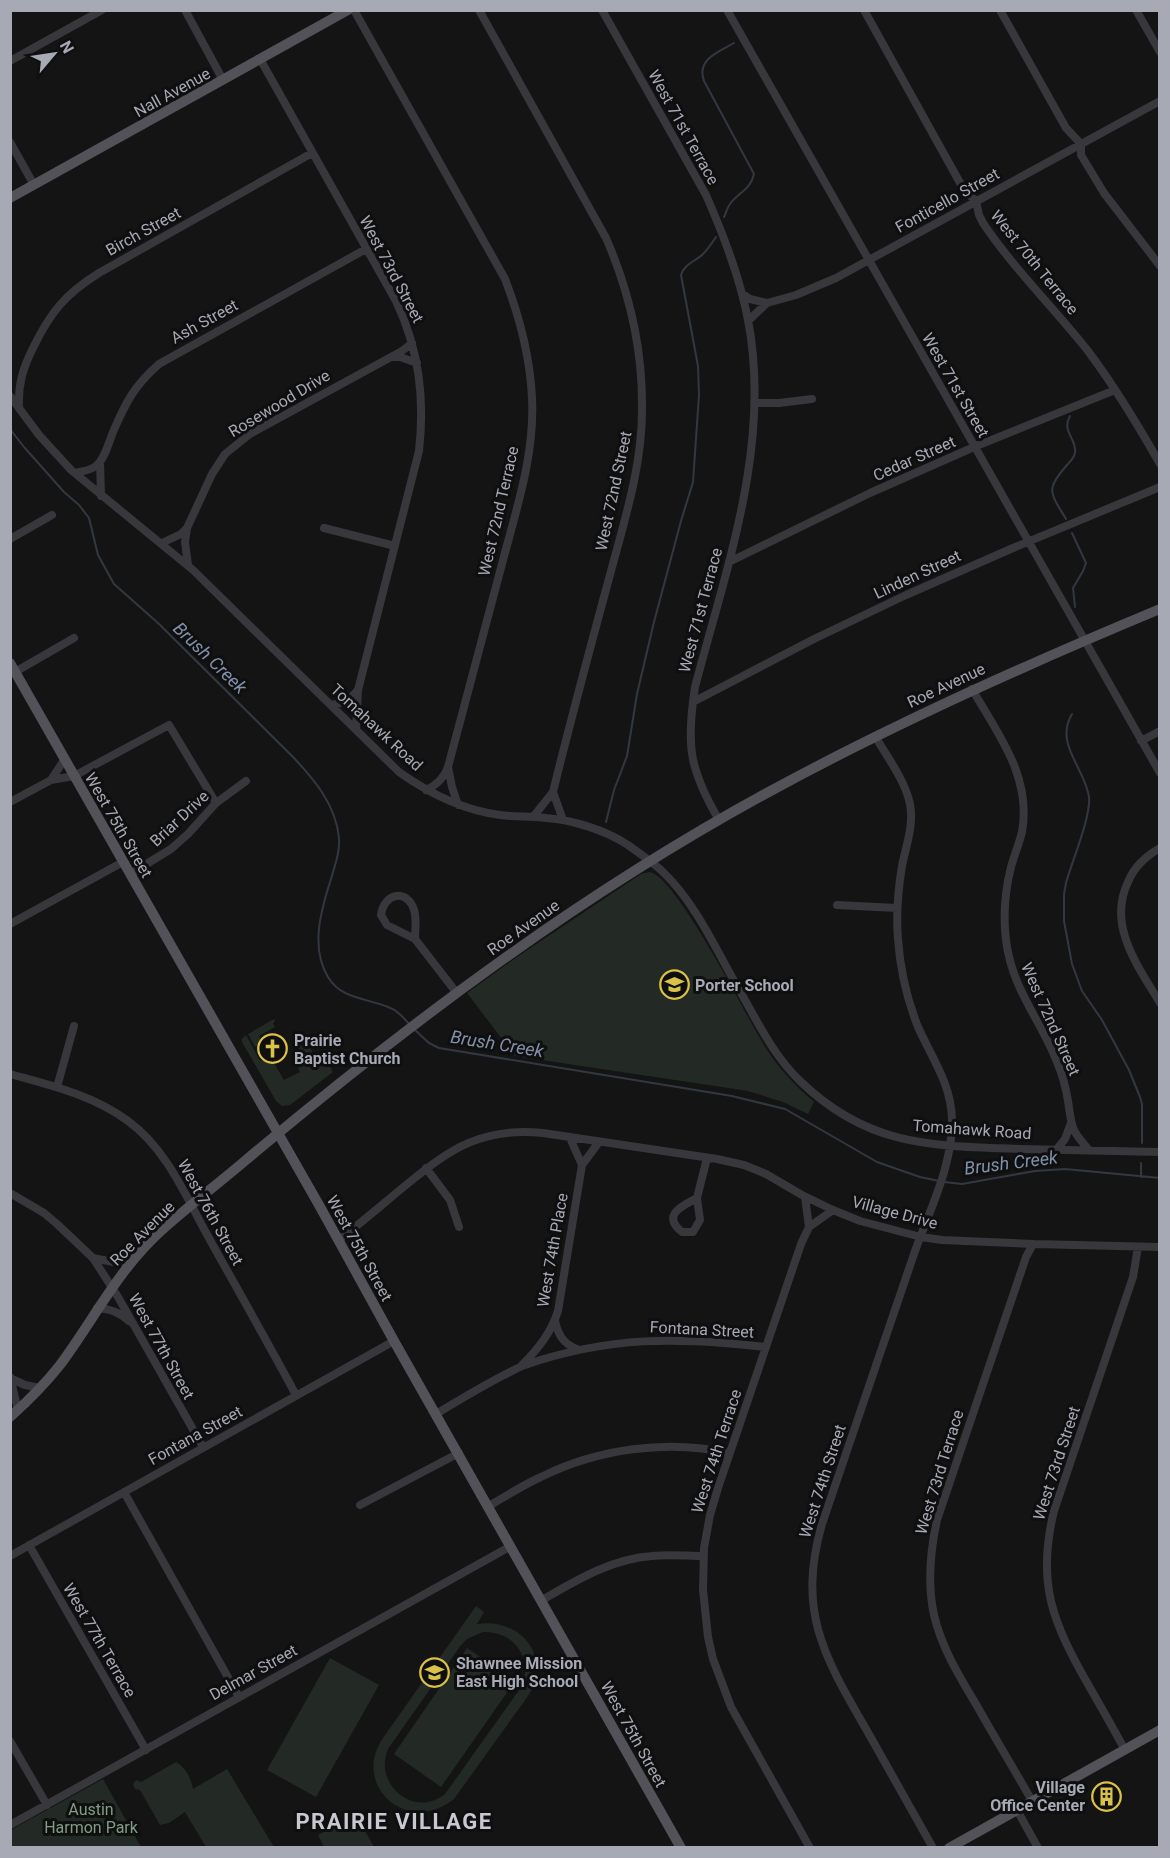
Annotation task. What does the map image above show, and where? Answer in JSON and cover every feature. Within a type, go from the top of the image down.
[{"type":"main road","name":"Nall Avenue","points":[[10,198],[348,10]]},
{"type":"main road","name":"Roe Avenue","points":[[14,1413],[61,1364],[112,1287],[132,1261],[163,1229],[278,1132],[401,1035],[549,927],[650,861],[719,820],[874,736],[972,689],[1160,609]]},
{"type":"main road","name":"West 75th Street","points":[[13,667],[681,1848]]},
{"type":"main road","points":[[949,1848],[1160,1730]]},
{"type":"street","points":[[10,61],[102,10]]},
{"type":"street","points":[[185,10],[223,80]]},
{"type":"street","name":"West 72nd Terrace","points":[[354,10],[505,279],[518,313],[529,365],[532,400],[531,438],[519,499],[448,767],[438,783],[426,790]]},
{"type":"street","name":"West 72nd Street","points":[[479,10],[606,238],[629,303],[636,331],[641,368],[641,433],[630,498],[553,792],[533,817]]},
{"type":"street","name":"West 71st Terrace","points":[[602,10],[706,195],[727,246],[748,320],[755,403],[751,456],[729,562],[695,687],[690,739],[694,765],[703,791],[719,820]]},
{"type":"street","name":"West 71st Street","points":[[727,10],[1160,773]]},
{"type":"street","name":"West 70th Terrace","points":[[864,10],[964,190],[976,201],[979,215],[995,241],[1089,353],[1115,390],[1160,464]]},
{"type":"street","points":[[999,10],[1066,128],[1081,144],[1081,155],[1104,193],[1160,266]]},
{"type":"street","points":[[1136,10],[1160,52]]},
{"type":"street","name":"West 73rd Street","points":[[260,59],[396,301],[417,363],[422,398],[419,451],[358,690],[356,729]]},
{"type":"street","name":"Fonticello Street","points":[[748,320],[767,303],[814,288],[869,261],[1160,101]]},
{"type":"street","points":[[10,142],[34,185]]},
{"type":"street","name":"Birch Street","points":[[19,407],[18,389],[23,369],[50,315],[80,284],[312,153]]},
{"type":"street","name":"Ash Street","points":[[101,496],[100,462],[134,389],[159,364],[366,249]]},
{"type":"street","points":[[742,294],[750,299],[767,303]]},
{"type":"street","name":"Rosewood Drive","points":[[188,566],[185,542],[187,528],[212,474],[225,454],[250,434],[392,357],[412,343]]},
{"type":"street","points":[[392,357],[400,357],[417,363]]},
{"type":"street","points":[[10,376],[23,369]]},
{"type":"street","name":"Cedar Street","points":[[729,562],[870,493],[1107,391],[1115,390]]},
{"type":"street","name":"Tomahawk Road","points":[[10,396],[39,435],[75,473],[188,566],[390,764],[426,790],[458,805],[498,815],[563,820],[611,836],[626,844],[663,872],[686,899],[772,1046],[798,1079],[818,1098],[842,1114],[870,1129],[909,1141],[950,1146],[1160,1152]]},
{"type":"street","points":[[755,403],[812,399]]},
{"type":"street","points":[[75,473],[91,469],[100,462]]},
{"type":"street","name":"Linden Street","points":[[693,702],[814,639],[906,595],[1160,487]]},
{"type":"street","points":[[10,539],[52,515]]},
{"type":"street","points":[[162,543],[181,534],[187,528]]},
{"type":"street","points":[[324,528],[395,546]]},
{"type":"street","points":[[13,667],[74,638]]},
{"type":"street","name":"West 72nd Street","points":[[972,689],[1012,760],[1023,791],[1022,833],[1006,891],[1006,940],[1010,962],[1026,1004],[1052,1050],[1062,1076],[1071,1124],[1089,1150]]},
{"type":"street","points":[[332,705],[348,701],[358,690]]},
{"type":"street","points":[[10,802],[51,780],[74,776],[169,725],[216,803]]},
{"type":"street","points":[[1141,741],[1160,731]]},
{"type":"street","points":[[874,736],[903,784],[909,802],[910,832],[899,885],[897,908],[901,963],[917,1024],[949,1095],[952,1119],[950,1146]]},
{"type":"street","points":[[51,780],[64,759]]},
{"type":"street","name":"West 72nd Terrace","points":[[448,767],[458,805]]},
{"type":"street","name":"Briar Drive","points":[[130,874],[171,849],[216,803],[246,781]]},
{"type":"street","points":[[553,792],[563,820]]},
{"type":"street","points":[[1160,848],[1143,860],[1130,878],[1123,895],[1120,913],[1127,944],[1160,1003]]},
{"type":"street","points":[[10,924],[123,862]]},
{"type":"street","points":[[415,939],[415,912],[411,904],[404,897],[395,896],[387,900],[382,906],[381,915],[387,925],[415,939],[456,993]]},
{"type":"street","points":[[837,905],[897,908]]},
{"type":"street","points":[[57,1087],[74,1026]]},
{"type":"street","name":"West 76th Street","points":[[10,1074],[80,1094],[106,1106],[146,1136],[164,1159],[191,1205],[296,1395]]},
{"type":"street","points":[[1058,1149],[1071,1124]]},
{"type":"street","name":"Village Drive","points":[[339,1240],[450,1151],[465,1143],[495,1134],[532,1132],[736,1163],[766,1174],[805,1197],[860,1221],[921,1237],[1033,1244],[1160,1247]]},
{"type":"street","points":[[570,1138],[582,1165]]},
{"type":"street","name":"West 74th Place","points":[[522,1366],[541,1344],[555,1321],[582,1165],[599,1142]]},
{"type":"street","name":"West 74th Street","points":[[933,1848],[828,1662],[816,1624],[812,1587],[813,1564],[822,1524],[936,1195],[950,1146]]},
{"type":"street","points":[[697,1198],[707,1158]]},
{"type":"street","points":[[426,1168],[450,1200],[459,1227]]},
{"type":"street","name":"West 77th Street","points":[[10,1193],[44,1213],[93,1258],[112,1287],[203,1447]]},
{"type":"street","points":[[805,1197],[809,1227],[833,1210]]},
{"type":"street","name":"West 74th Terrace","points":[[809,1227],[728,1453],[710,1515],[703,1556],[708,1637],[720,1680],[742,1729],[810,1848]]},
{"type":"street","name":"West 73rd Terrace","points":[[1032,1801],[947,1653],[934,1616],[930,1590],[930,1567],[937,1520],[1026,1257],[1033,1244]]},
{"type":"street","name":"West 73rd Street","points":[[1125,1750],[1059,1630],[1049,1590],[1047,1551],[1054,1511],[1133,1277],[1138,1247]]},
{"type":"street","points":[[93,1258],[118,1263],[132,1261]]},
{"type":"street","points":[[98,1308],[122,1314],[134,1325]]},
{"type":"street","points":[[555,1321],[563,1340],[570,1347],[578,1350]]},
{"type":"street","name":"Fontana Street","points":[[436,1414],[484,1385],[522,1366],[578,1350],[615,1343],[674,1340],[765,1347]]},
{"type":"street","name":"Fontana Street","points":[[10,1556],[394,1341]]},
{"type":"street","points":[[14,1413],[11,1378],[40,1388]]},
{"type":"street","points":[[489,1506],[569,1464],[597,1456],[648,1448],[714,1450],[728,1453]]},
{"type":"street","points":[[360,1505],[459,1453]]},
{"type":"street","points":[[123,1492],[239,1697]]},
{"type":"street","name":"West 77th Terrace","points":[[29,1545],[146,1750]]},
{"type":"street","name":"Delmar Street","points":[[10,1826],[511,1546]]},
{"type":"street","points":[[542,1600],[588,1574],[626,1560],[667,1555],[703,1556]]},
{"type":"street","points":[[10,1741],[47,1805]]},
{"type":"street","points":[[1017,1810],[1038,1848]]},
{"type":"green space","points":[[649,872],[661,879],[693,922],[772,1057],[789,1078],[814,1102],[808,1114],[783,1102],[748,1091],[515,1056],[467,993],[641,874]]},
{"type":"green space","points":[[274,1019],[275,1027],[259,1036],[263,1043],[255,1047],[248,1034]]},
{"type":"green space","points":[[246,1035],[260,1061],[270,1056],[284,1080],[300,1072],[298,1068],[323,1054],[333,1072],[290,1105],[282,1106],[276,1101],[242,1042]]},
{"type":"green space","points":[[307,1042],[315,1057],[299,1064],[292,1051]]},
{"type":"green space","points":[[476,1606],[484,1612],[477,1624],[492,1623],[506,1627],[518,1633],[528,1642],[537,1667],[535,1681],[528,1696],[454,1799],[436,1809],[418,1812],[402,1809],[388,1800],[379,1788],[374,1772],[375,1755],[383,1738]],"holes":[[[483,1632],[494,1633],[512,1641],[523,1656],[525,1676],[522,1686],[445,1794],[433,1801],[409,1800],[391,1785],[386,1774],[385,1762],[388,1749],[461,1645],[467,1639]]]},
{"type":"green space","points":[[467,1648],[515,1681],[441,1787],[394,1754]]},
{"type":"green space","points":[[330,1658],[379,1685],[316,1797],[267,1770]]},
{"type":"green space","points":[[176,1762],[183,1767],[193,1789],[227,1769],[274,1847],[206,1847],[185,1812],[169,1823],[160,1825],[140,1790],[135,1789],[133,1784],[136,1780],[141,1782]]},
{"type":"green space","name":"Austin Harmon Park","points":[[103,1779],[141,1847],[11,1847],[11,1830]]},
{"type":"green space","points":[[356,1815],[374,1847],[324,1847],[318,1835]]},
{"type":"waterway","points":[[724,217],[730,204],[747,187],[754,174],[704,81],[702,73],[710,57],[734,43]]},
{"type":"waterway","points":[[606,822],[614,790],[627,756],[637,694],[654,622],[693,482],[699,395],[698,366],[681,275],[688,265],[705,252],[716,237]]},
{"type":"waterway","points":[[1066,519],[1052,491],[1055,480],[1075,453],[1074,443],[1067,426],[1070,416]]},
{"type":"waterway","name":"Brush Creek","points":[[10,429],[89,518],[98,555],[114,584],[158,623],[292,756],[323,793],[333,814],[339,838],[337,858],[319,928],[319,953],[323,965],[328,977],[340,990],[391,1008],[409,1024]]},
{"type":"waterway","points":[[1072,533],[1086,563],[1073,588],[1075,607]]},
{"type":"waterway","points":[[1072,714],[1067,725],[1066,736],[1068,746],[1086,786],[1089,806],[1066,883],[1064,921],[1072,964],[1082,991],[1102,1020],[1129,1070],[1140,1097],[1142,1143]]},
{"type":"waterway","name":"Brush Creek","points":[[415,1030],[429,1043],[439,1048],[732,1096],[785,1109],[877,1162],[939,1181]]},
{"type":"waterway","points":[[1141,1163],[1141,1177]]},
{"type":"waterway","name":"Brush Creek","points":[[944,1182],[962,1184],[1035,1171],[1065,1169],[1160,1178]]},
{"type":"place","name":"Porter School","points":[[674,985]]},
{"type":"place","name":"Prairie Baptist Church","points":[[273,1049]]},
{"type":"place","name":"Shawnee Mission East High School","points":[[435,1672]]},
{"type":"place","name":"Village Office Center","points":[[1106,1796]]},
{"type":"district","name":"PRAIRIE VILLAGE","points":[[394,1821]]}]
